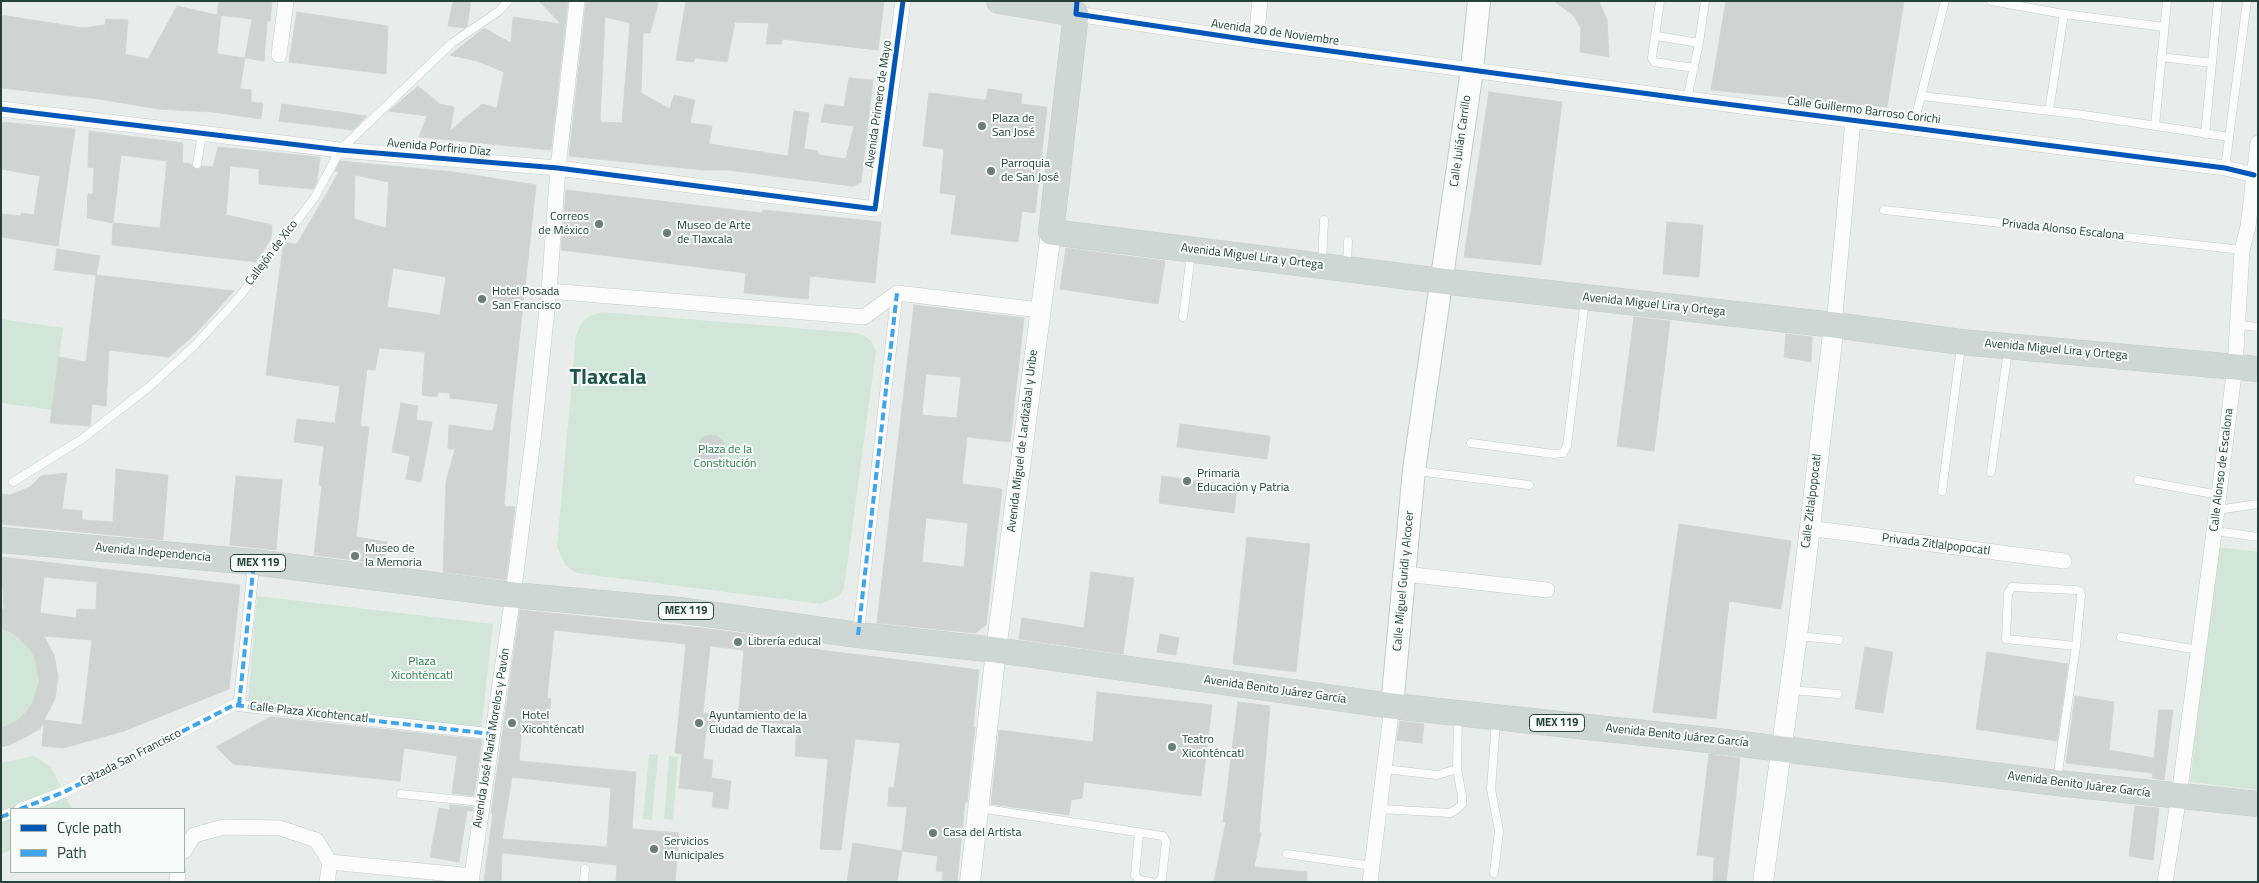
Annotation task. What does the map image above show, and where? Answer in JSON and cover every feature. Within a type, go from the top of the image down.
[{"type":"main road","name":"Avenida 20 de Noviembre","points":[[999,1],[1077,8]]},
{"type":"main road","name":"Calle Julián Carrillo","points":[[1441,281],[1472,70],[1479,1]]},
{"type":"main road","name":"Avenida Miguel de Lardizábal y Uribe","points":[[1051,232],[1077,8]]},
{"type":"main road","name":"Avenida Miguel Lira y Ortega","points":[[1051,232],[1441,281],[1834,325],[1962,342],[2246,368]]},
{"type":"main road","name":"Calle Miguel Guridi y Alcocer","points":[[1392,706],[1414,470],[1441,281]]},
{"type":"main road","name":"Avenida Independencia","points":[[1,540],[254,562],[513,595]]},
{"type":"main road","name":"MEX 119","points":[[513,595],[679,610],[858,635]]},
{"type":"main road","name":"Avenida Benito Juárez García","points":[[858,635],[996,650],[1392,706],[1780,748],[2057,783],[2258,804]]},
{"type":"street","points":[[279,55],[286,1]]},
{"type":"street","points":[[513,595],[534,432],[549,291],[558,168],[577,1]]},
{"type":"street","name":"Avenida Primero de Mayo","points":[[875,210],[903,1]]},
{"type":"street","points":[[1256,41],[1260,1]]},
{"type":"street","name":"Avenida 20 de Noviembre","points":[[1077,8],[1256,41],[1472,70]]},
{"type":"street","name":"Calle Guillermo Barroso Corichi","points":[[1472,70],[2225,168],[2254,176]]},
{"type":"street","name":"Avenida Porfirio Díaz","points":[[1,109],[340,150],[558,168],[875,210]]},
{"type":"street","name":"Calle Zitlalpopocatl","points":[[1763,882],[1780,748],[1797,636],[1808,528],[1834,325],[1852,120]]},
{"type":"street","name":"Calle Alonso de Escalona","points":[[2165,882],[2179,796],[2218,502],[2246,368],[2237,325],[2242,250],[2248,227],[2258,143]]},
{"type":"street","name":"Avenida Miguel de Lardizábal y Uribe","points":[[970,882],[996,650],[1051,232]]},
{"type":"street","points":[[549,291],[864,318],[897,293],[1040,310]]},
{"type":"street","points":[[858,635],[897,293]]},
{"type":"street","name":"Privada Zitlalpopocatl","points":[[1808,528],[2064,561]]},
{"type":"street","name":"Calle Plaza Xicohtencatl","points":[[254,562],[239,706],[492,734]]},
{"type":"street","points":[[1405,574],[1548,590]]},
{"type":"street","name":"Avenida José María Morelos y Pavón","points":[[471,879],[513,595]]},
{"type":"street","name":"Calzada San Francisco","points":[[23,808],[64,792],[234,705],[239,706]]},
{"type":"street","name":"Calle Miguel Guridi y Alcocer","points":[[1370,882],[1392,706]]},
{"type":"street","points":[[185,849],[194,835],[201,833],[224,828],[280,828],[316,840],[330,862],[327,882]]},
{"type":"street","points":[[330,862],[471,879]]},
{"type":"lane","name":"Callejón de Xico","points":[[13,482],[82,439],[149,387],[195,345],[240,296],[315,197],[340,150],[452,43],[499,11],[508,1]]},
{"type":"lane","points":[[1660,1],[1652,58],[1654,62],[1694,68]]},
{"type":"lane","points":[[1687,99],[1699,43],[1705,1]]},
{"type":"lane","points":[[1913,127],[1945,1]]},
{"type":"lane","points":[[1991,1],[2064,14],[2164,27]]},
{"type":"lane","points":[[2155,126],[2168,1]]},
{"type":"lane","points":[[2205,134],[2218,1]]},
{"type":"lane","points":[[2225,168],[2247,1]]},
{"type":"lane","points":[[2049,111],[2064,14]]},
{"type":"lane","points":[[1656,36],[1699,43]]},
{"type":"lane","points":[[2161,57],[2212,62]]},
{"type":"lane","points":[[1922,96],[2049,111],[2229,137]]},
{"type":"lane","points":[[197,164],[202,134]]},
{"type":"lane","name":"Privada Alonso Escalona","points":[[1884,210],[2242,250]]},
{"type":"lane","points":[[1322,266],[1324,220]]},
{"type":"lane","points":[[1347,269],[1348,241]]},
{"type":"lane","points":[[1183,317],[1191,250]]},
{"type":"lane","points":[[1471,443],[1554,454],[1563,453],[1567,446],[1586,298]]},
{"type":"lane","points":[[2237,325],[2258,328]]},
{"type":"lane","points":[[1942,491],[1962,342]]},
{"type":"lane","points":[[1991,472],[2009,346]]},
{"type":"lane","points":[[1414,470],[1529,484]]},
{"type":"lane","points":[[2138,480],[2218,502],[2258,504]]},
{"type":"lane","points":[[2215,531],[2258,537]]},
{"type":"lane","points":[[2057,783],[2076,646],[2082,596],[2080,591],[2012,587],[2008,593],[2006,639],[2076,646]]},
{"type":"lane","points":[[1797,636],[1839,640]]},
{"type":"lane","points":[[2121,637],[2199,650]]},
{"type":"lane","points":[[1789,690],[1838,694]]},
{"type":"lane","points":[[1380,809],[1450,813],[1462,804],[1457,769],[1458,712]]},
{"type":"lane","points":[[1494,873],[1500,831],[1491,789],[1496,716]]},
{"type":"lane","points":[[1385,769],[1437,775],[1457,769]]},
{"type":"lane","points":[[401,794],[481,802]]},
{"type":"lane","points":[[979,808],[1163,836],[1166,842],[1162,878],[1158,882]]},
{"type":"lane","points":[[1139,833],[1135,875],[1139,880],[1151,882]]},
{"type":"lane","points":[[1287,854],[1372,866]]},
{"type":"lane","points":[[584,882],[585,869]]},
{"type":"green space","name":"Plaza de la Constitución","points":[[602,312],[856,333],[865,336],[872,342],[876,351],[844,589],[839,596],[821,604],[576,573],[565,565],[557,547],[576,335],[583,321],[590,316]]},
{"type":"green space","points":[[1,319],[63,328],[52,410],[1,403]]},
{"type":"green space","points":[[2217,547],[2258,552],[2258,790],[2190,782]]},
{"type":"green space","name":"Plaza Xicohténcatl","points":[[257,596],[493,624],[481,731],[248,701]]},
{"type":"green space","points":[[1,628],[13,633],[30,649],[35,659],[39,682],[32,704],[25,713],[17,721],[1,728]]},
{"type":"green space","points":[[649,754],[658,755],[652,820],[643,819]]},
{"type":"green space","points":[[34,756],[51,767],[72,808],[10,808],[10,850],[1,854],[1,763]]},
{"type":"green space","points":[[669,756],[678,757],[673,820],[664,819]]},
{"type":"building","points":[[219,1],[272,1],[270,21],[267,21],[264,61],[245,58],[252,19],[217,15]]},
{"type":"building","points":[[453,1],[471,1],[467,26],[465,28],[448,26]]},
{"type":"building","points":[[539,1],[568,1],[551,150],[419,137],[427,116],[389,111],[418,86],[440,104],[454,107],[450,131],[482,104],[497,108],[504,72],[477,61],[450,55],[484,28],[511,43],[513,17],[561,24]]},
{"type":"building","points":[[586,1],[659,1],[650,33],[643,33],[641,93],[670,109],[674,95],[695,100],[690,123],[712,126],[709,144],[788,156],[794,111],[809,113],[804,149],[817,151],[819,155],[846,159],[854,126],[821,122],[825,104],[844,107],[849,78],[873,80],[861,182],[853,186],[727,170],[704,170],[569,156]],"holes":[[[605,17],[630,23],[622,123],[600,122]]]},
{"type":"building","points":[[686,1],[884,1],[878,50],[782,39],[782,44],[766,44],[769,23],[735,22],[727,62],[695,58],[694,62],[676,60]]},
{"type":"building","points":[[1554,1],[1599,1],[1607,20],[1609,57],[1580,52],[1581,28],[1573,15]]},
{"type":"building","points":[[1726,1],[1904,1],[1887,107],[1711,90]]},
{"type":"building","points":[[177,6],[221,16],[217,54],[245,58],[240,89],[251,90],[251,102],[263,103],[261,119],[212,112],[158,109],[99,99],[1,88],[1,15],[83,28],[105,25],[106,19],[128,20],[125,54],[148,59]]},
{"type":"building","points":[[297,12],[388,26],[386,74],[289,62]]},
{"type":"building","name":"Parroquia de San José","points":[[988,89],[1022,94],[1021,104],[1047,107],[1035,213],[1022,211],[1018,242],[951,234],[956,195],[940,193],[944,149],[923,146],[929,93],[986,100]]},
{"type":"building","points":[[1489,92],[1562,102],[1541,265],[1464,257]]},
{"type":"building","points":[[282,104],[367,116],[353,130],[279,121]]},
{"type":"building","points":[[1,122],[75,129],[58,246],[1,237],[1,214],[21,216],[21,213],[34,215],[40,176],[1,169]]},
{"type":"building","points":[[89,131],[183,143],[182,163],[191,164],[197,170],[202,166],[213,167],[218,147],[320,157],[317,181],[313,189],[259,184],[259,169],[230,166],[226,215],[272,225],[271,239],[256,262],[112,245],[113,223],[87,218],[88,194],[93,194],[94,168],[88,167]],"holes":[[[121,155],[167,161],[160,228],[113,223]]]},
{"type":"building","points":[[340,161],[454,172],[536,185],[512,406],[504,506],[515,507],[506,580],[443,572],[446,482],[455,449],[448,449],[449,425],[493,431],[498,404],[450,398],[450,393],[438,392],[437,397],[422,395],[425,352],[379,348],[375,370],[367,369],[360,426],[369,427],[356,537],[387,542],[384,564],[314,555],[322,486],[319,485],[324,446],[294,442],[297,419],[335,423],[340,386],[266,375],[283,248],[287,243],[297,244],[339,172],[335,171]],"holes":[[[355,175],[389,182],[386,228],[354,219]],[[393,268],[446,277],[440,315],[387,307]]]},
{"type":"building","points":[[566,190],[762,213],[763,210],[881,222],[875,283],[810,276],[808,299],[744,293],[746,273],[561,250]]},
{"type":"building","points":[[1667,222],[1703,225],[1699,277],[1663,274]]},
{"type":"building","points":[[1066,248],[1165,261],[1158,304],[1060,289]]},
{"type":"building","points":[[57,249],[100,256],[96,275],[54,270]]},
{"type":"building","points":[[96,275],[234,291],[196,333],[169,357],[109,350],[106,406],[92,404],[90,426],[50,423],[59,357],[86,362]]},
{"type":"building","points":[[914,305],[1024,318],[1010,442],[967,437],[962,484],[1002,489],[986,625],[975,633],[877,623]],"holes":[[[926,374],[961,377],[957,418],[922,415]],[[926,518],[968,523],[964,567],[922,562]]]},
{"type":"building","points":[[1634,317],[1670,321],[1654,451],[1617,446]]},
{"type":"building","points":[[1786,334],[1812,337],[1811,362],[1784,357]]},
{"type":"building","points":[[401,403],[418,406],[416,420],[432,422],[421,482],[406,479],[410,456],[392,452]]},
{"type":"building","points":[[1180,424],[1270,436],[1267,459],[1177,447]]},
{"type":"building","points":[[711,435],[721,439],[725,449],[721,459],[711,463],[701,459],[697,449],[701,439]]},
{"type":"building","points":[[116,469],[168,475],[163,540],[1,524],[1,494],[10,495],[30,487],[41,476],[67,473],[62,509],[82,511],[82,520],[113,522]]},
{"type":"building","points":[[236,476],[282,480],[276,550],[230,545]]},
{"type":"building","points":[[1162,476],[1237,486],[1234,513],[1159,503]]},
{"type":"building","points":[[1679,524],[1791,541],[1781,609],[1729,601],[1716,719],[1653,712]]},
{"type":"building","points":[[1247,537],[1310,544],[1296,672],[1233,664]]},
{"type":"building","points":[[1,557],[240,585],[229,689],[124,731],[63,748],[42,746],[44,721],[40,729],[10,745],[1,747],[1,728],[17,721],[25,713],[32,704],[39,682],[35,659],[30,649],[13,633],[1,628],[1,609],[4,609]],"holes":[[[44,577],[97,582],[96,610],[77,609],[76,618],[40,613]],[[44,636],[92,640],[82,725],[44,720],[55,699],[58,677],[54,655]]]},
{"type":"building","points":[[1091,572],[1134,578],[1123,654],[1019,639],[1022,618],[1084,628]]},
{"type":"building","points":[[520,610],[702,628],[805,642],[804,648],[979,670],[973,727],[975,727],[957,882],[942,882],[943,872],[936,871],[938,856],[902,851],[907,807],[888,806],[889,787],[894,788],[900,743],[855,739],[841,850],[820,849],[828,759],[795,756],[797,725],[738,719],[744,650],[710,646],[703,713],[721,715],[719,732],[706,731],[703,759],[713,760],[711,778],[731,781],[728,809],[712,807],[714,792],[679,788],[682,754],[675,753],[686,644],[554,630],[547,698],[551,699],[547,731],[522,727],[519,761],[636,772],[632,829],[679,833],[675,882],[616,882],[617,865],[502,853],[501,882],[484,882],[493,813],[491,813]],"holes":[[[512,777],[611,788],[607,847],[502,839]]]},
{"type":"building","points":[[1160,634],[1179,638],[1176,655],[1157,652]]},
{"type":"building","points":[[1865,647],[1893,652],[1883,713],[1855,709]]},
{"type":"building","points":[[1987,652],[2068,664],[2057,741],[1976,729]]},
{"type":"building","points":[[1097,692],[1212,705],[1201,796],[1084,782],[1082,798],[1071,800],[1069,815],[991,804],[999,730],[1093,742]]},
{"type":"building","points":[[2075,696],[2114,702],[2109,750],[2154,758],[2159,710],[2173,710],[2164,780],[2152,778],[2153,773],[2066,763]]},
{"type":"building","points":[[1238,702],[1270,706],[1259,833],[1261,833],[1254,867],[1307,872],[1307,882],[1214,882],[1226,822],[1223,822]]},
{"type":"building","points":[[270,717],[482,740],[474,796],[452,793],[457,756],[404,748],[400,781],[233,764],[216,747]]},
{"type":"building","points":[[1400,721],[1424,724],[1422,743],[1397,740]]},
{"type":"building","points":[[1709,754],[1740,758],[1726,882],[1713,882],[1714,857],[1697,855]]},
{"type":"building","points":[[450,805],[473,807],[472,811],[467,810],[459,862],[430,857],[439,808],[450,810]]},
{"type":"building","points":[[2135,806],[2159,808],[2153,860],[2129,856]]},
{"type":"building","points":[[853,843],[902,851],[897,882],[847,882]]},
{"type":"marked path","points":[[858,635],[897,293]]},
{"type":"marked path","points":[[239,705],[254,562]]},
{"type":"marked path","points":[[23,808],[64,792],[234,705],[492,734]]},
{"type":"marked path","points":[[1,817],[10,813]]},
{"type":"cycle path","points":[[1,109],[340,150],[558,168],[875,209],[903,1]]},
{"type":"cycle path","points":[[1077,1],[1076,14],[1256,41],[2225,168],[2254,175]]},
{"type":"place","name":"Plaza de San José","points":[[982,126]]},
{"type":"place","name":"Parroquia de San José","points":[[991,171]]},
{"type":"place","name":"Correos de México","points":[[599,224]]},
{"type":"place","name":"Museo de Arte de Tlaxcala","points":[[667,233]]},
{"type":"place","name":"Hotel Posada San Francisco","points":[[482,299]]},
{"type":"place","name":"Primaria Educación y Patria","points":[[1187,481]]},
{"type":"place","name":"Museo de la Memoria","points":[[355,556]]},
{"type":"place","name":"Librería educal","points":[[738,642]]},
{"type":"place","name":"Hotel Xicohténcatl","points":[[512,723]]},
{"type":"place","name":"Ayuntamiento de la Ciudad de Tlaxcala","points":[[699,723]]},
{"type":"place","name":"Teatro Xicohténcatl","points":[[1172,747]]},
{"type":"place","name":"Casa del Artista","points":[[933,833]]},
{"type":"place","name":"Servicios Municipales","points":[[654,849]]},
{"type":"district","name":"Tlaxcala","points":[[608,379]]}]
